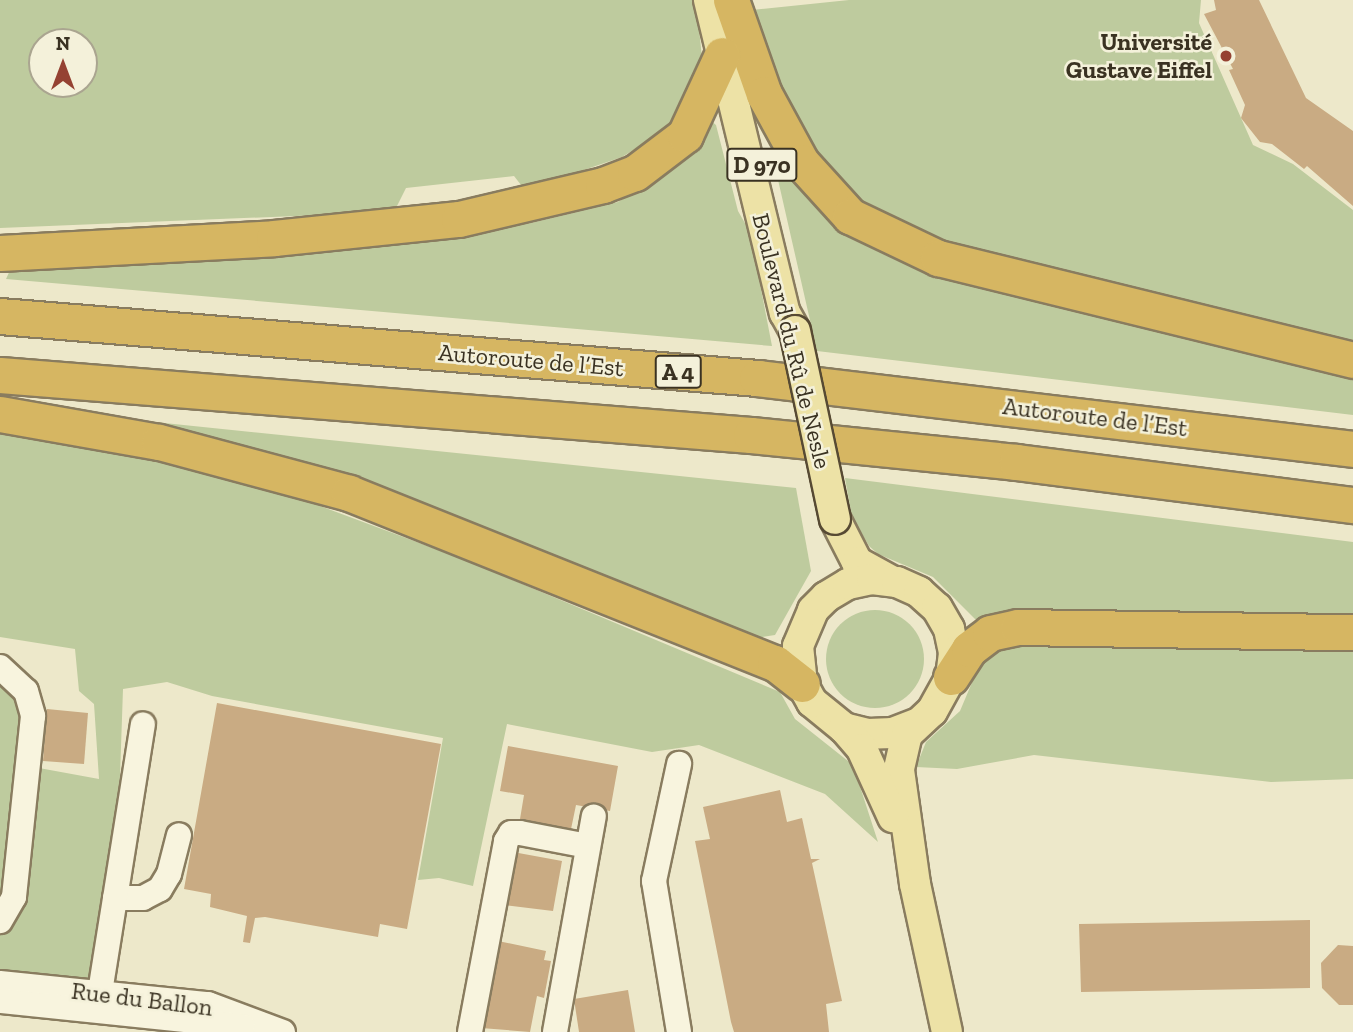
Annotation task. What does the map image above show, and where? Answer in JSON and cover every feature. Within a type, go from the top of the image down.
[{"type":"highway","points":[[731,0],[764,94],[801,162],[850,216],[938,258],[1353,360]]},
{"type":"highway","points":[[0,253],[274,238],[459,219],[603,185],[635,173],[685,135],[722,55]]},
{"type":"highway","name":"Autoroute de l’Est","points":[[0,316],[757,379],[1353,449]]},
{"type":"highway","name":"A 4","points":[[0,375],[751,435],[1017,462],[1353,505]]},
{"type":"highway","points":[[0,414],[159,442],[349,493],[775,663],[802,684]]},
{"type":"highway","points":[[951,677],[970,649],[990,632],[1018,627],[1353,632]]},
{"type":"main road","name":"Boulevard du Rû de Nesle","points":[[709,0],[785,313],[795,331],[835,519],[839,566],[826,597]]},
{"type":"main road","name":"D 970","points":[[725,0],[796,309],[795,331]]},
{"type":"main road","name":"Boulevard du Rû de Nesle","points":[[835,519],[857,562],[919,592],[937,608],[949,629],[954,653],[951,677],[932,711],[916,724],[893,733],[868,734],[844,728]]},
{"type":"main road","name":"Boulevard du Rû de Nesle","points":[[897,582],[860,582],[826,597],[813,610],[798,646],[802,684],[812,702],[844,728],[875,773],[915,884]]},
{"type":"main road","name":"Boulevard du Rû de Nesle","points":[[916,724],[902,749],[899,770],[915,884],[947,1032]]},
{"type":"street","points":[[0,667],[26,691],[33,716],[14,897],[0,920]]},
{"type":"street","points":[[100,992],[142,724]]},
{"type":"street","points":[[679,764],[654,881],[679,1032]]},
{"type":"street","points":[[555,1032],[594,816]]},
{"type":"street","points":[[470,1032],[506,841],[511,833],[589,846]]},
{"type":"street","points":[[115,898],[142,898],[160,889],[169,874],[179,835]]},
{"type":"street","name":"Rue du Ballon","points":[[0,983],[208,1004],[282,1031]]},
{"type":"street","name":"Rue du Ballon","points":[[0,1001],[282,1031]]},
{"type":"green space","points":[[0,0],[696,0],[704,77],[675,124],[622,157],[525,190],[514,176],[406,188],[394,212],[0,228]]},
{"type":"green space","points":[[849,0],[1201,0],[1199,23],[1253,145],[1293,164],[1353,210],[1353,346],[971,256],[863,204],[845,190],[795,127],[751,10]]},
{"type":"green space","points":[[710,120],[716,125],[738,211],[750,232],[772,346],[6,279],[12,266],[361,247],[531,223],[618,202],[647,183]]},
{"type":"green space","points":[[777,148],[822,204],[1353,376],[1353,415],[817,351],[771,149]]},
{"type":"green space","points":[[116,418],[796,488],[811,571],[775,635],[756,638]]},
{"type":"green space","points":[[0,428],[76,440],[280,491],[465,560],[780,692],[795,719],[853,765],[878,842],[825,794],[699,745],[652,752],[507,724],[473,886],[439,878],[418,880],[443,738],[212,696],[167,682],[123,689],[113,981],[0,971],[0,676],[32,708],[39,768],[99,779],[94,704],[79,691],[75,649],[0,637]]},
{"type":"green space","points":[[845,478],[1353,542],[1353,620],[975,619],[933,577],[878,554],[869,546],[852,517]]},
{"type":"green space","points":[[875,610],[894,614],[909,625],[920,640],[924,659],[920,678],[909,693],[894,704],[875,708],[856,704],[841,693],[830,678],[826,659],[830,640],[841,625],[856,614]]},
{"type":"green space","points":[[1014,646],[1353,652],[1353,779],[1271,782],[1034,755],[957,769],[916,767],[926,742],[960,711],[984,654]]},
{"type":"building","points":[[1214,0],[1259,0],[1306,98],[1353,131],[1353,206],[1307,166],[1304,169],[1272,144],[1260,142],[1241,118],[1245,105],[1229,70],[1233,69],[1204,14],[1216,10]]},
{"type":"building","points":[[217,703],[441,744],[407,929],[380,924],[378,937],[265,917],[255,918],[250,943],[243,942],[247,916],[210,907],[211,894],[184,889]]},
{"type":"building","points":[[47,709],[88,713],[84,764],[43,761]]},
{"type":"building","points":[[508,746],[618,766],[610,811],[576,805],[570,834],[519,825],[524,795],[500,791]]},
{"type":"building","points":[[780,790],[787,822],[802,818],[811,859],[820,859],[812,863],[842,1001],[826,1004],[829,1032],[734,1032],[731,1022],[695,841],[710,839],[703,807]]},
{"type":"building","points":[[513,852],[562,861],[553,911],[503,905]]},
{"type":"building","points":[[1310,920],[1310,988],[1081,992],[1079,924]]},
{"type":"building","points":[[498,941],[546,951],[544,960],[551,961],[544,998],[537,996],[530,1032],[481,1028]]},
{"type":"building","points":[[1338,945],[1353,946],[1353,1005],[1339,1005],[1322,988],[1321,963]]},
{"type":"building","points":[[628,990],[635,1032],[579,1032],[574,999]]},
{"type":"place","name":"Université Gustave Eiffel","points":[[1226,56]]}]
